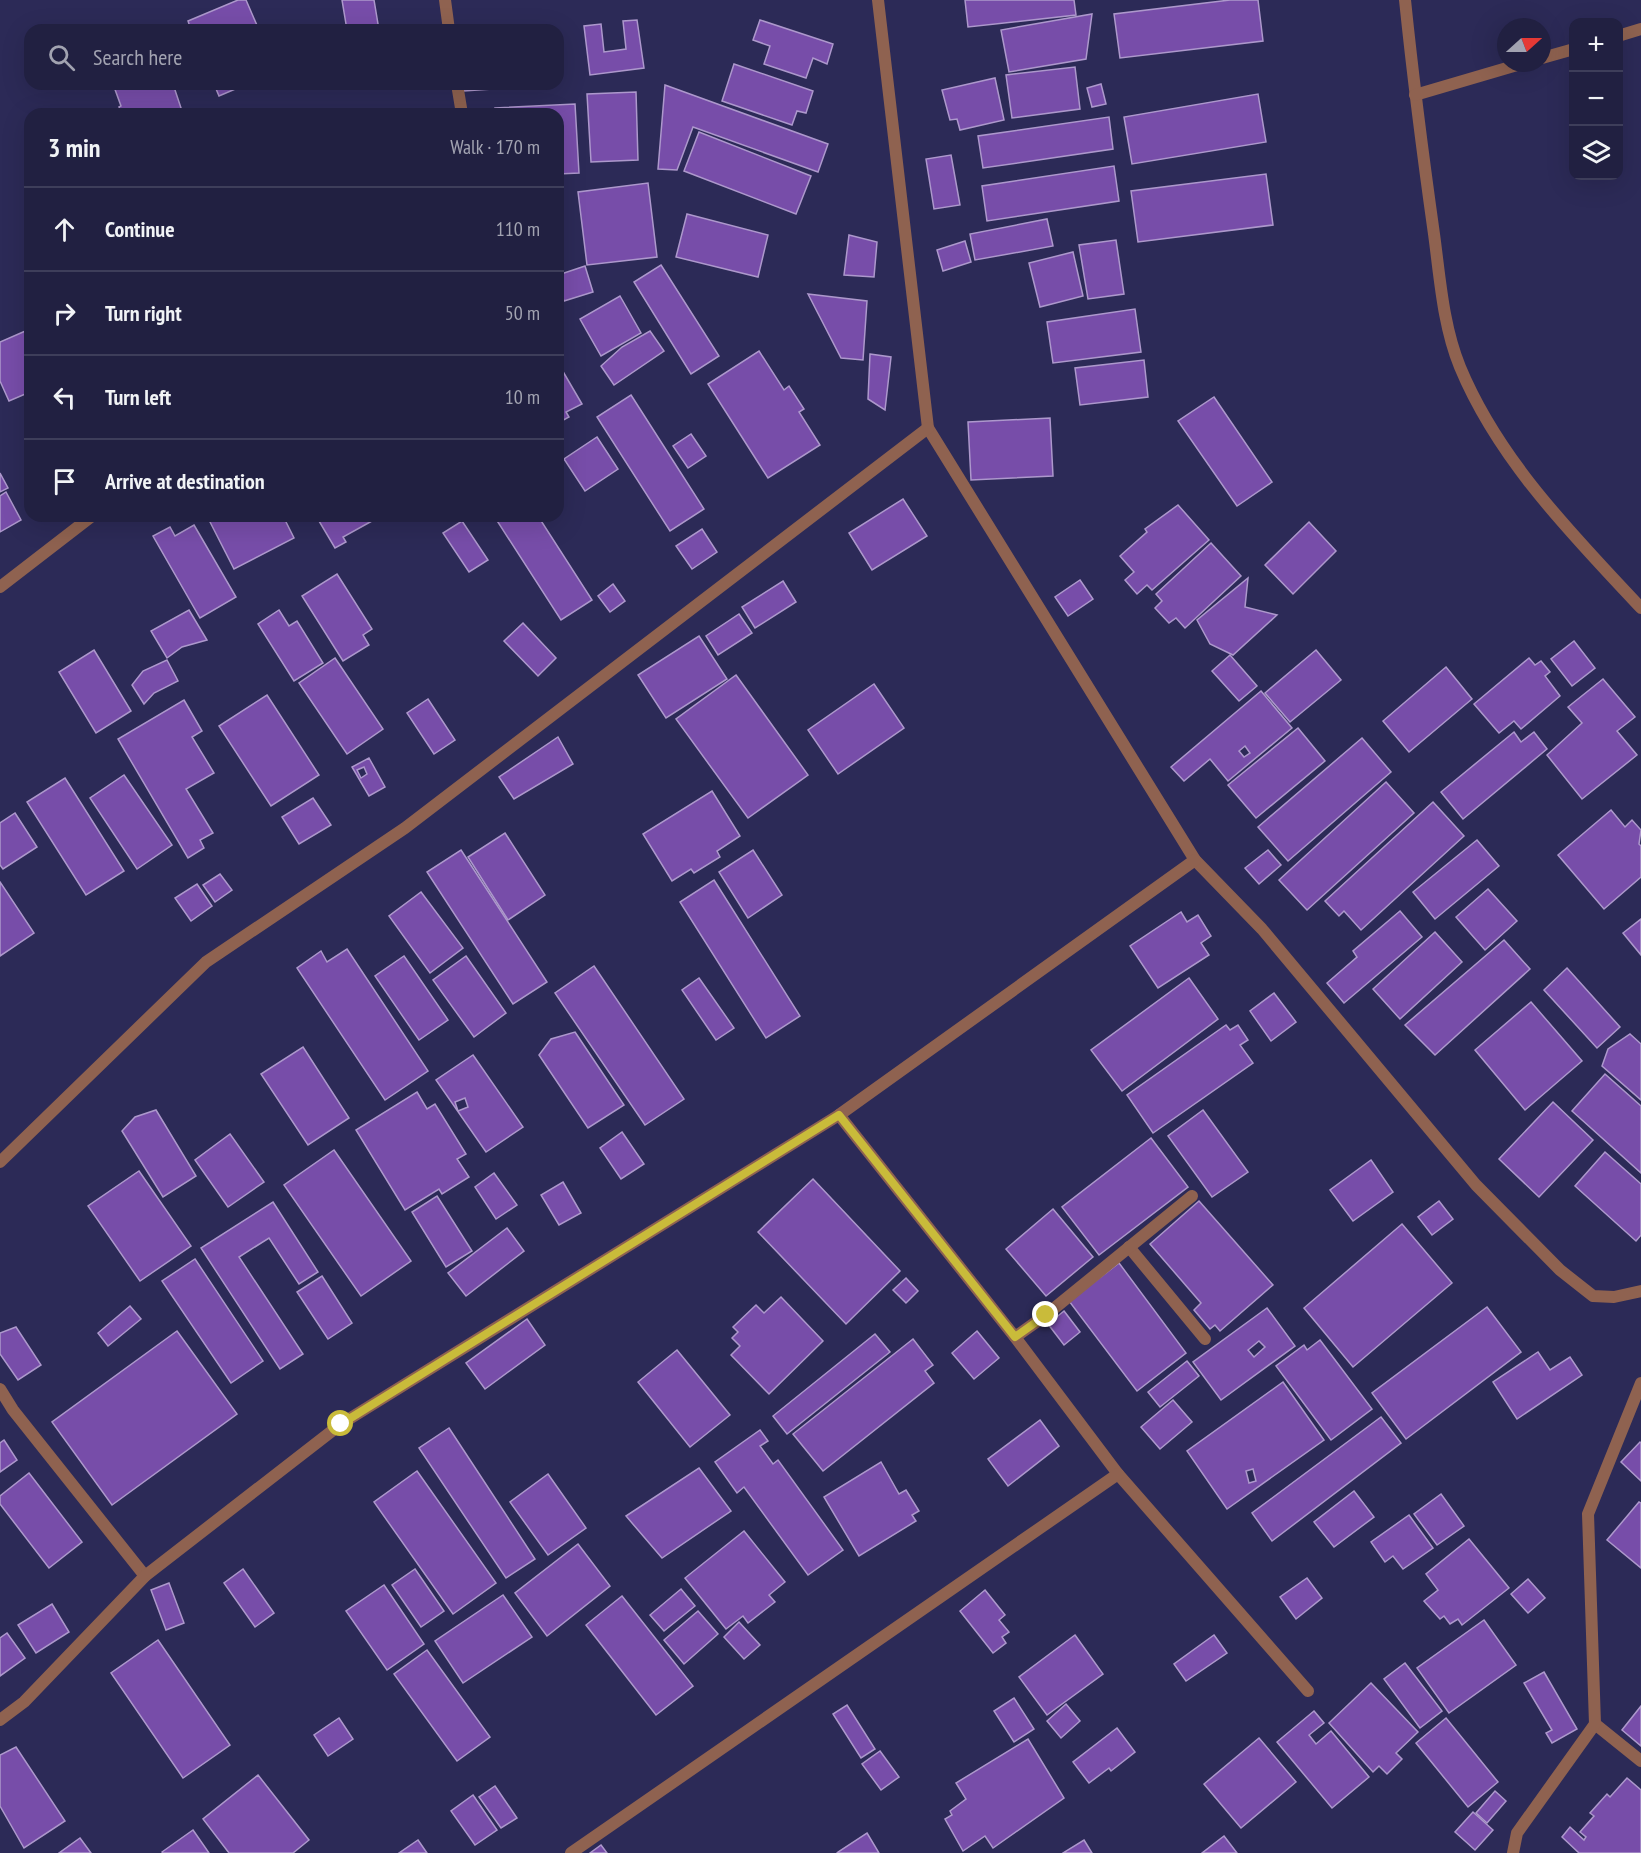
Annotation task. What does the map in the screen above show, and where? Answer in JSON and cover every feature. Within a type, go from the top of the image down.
[{"type":"street","points":[[445,0],[448,24]]},
{"type":"street","points":[[878,0],[928,428],[1195,860],[1262,929],[1476,1185],[1560,1270],[1593,1296],[1614,1298],[1641,1291]]},
{"type":"street","points":[[1405,0],[1415,95],[1446,318],[1459,366],[1491,428],[1551,512],[1641,608]]},
{"type":"street","points":[[1623,34],[1641,29]]},
{"type":"street","points":[[1551,55],[1569,50]]},
{"type":"street","points":[[1415,95],[1497,71]]},
{"type":"street","points":[[458,90],[461,108]]},
{"type":"street","points":[[0,1162],[206,962],[405,828],[928,428]]},
{"type":"street","points":[[0,587],[84,522]]},
{"type":"street","points":[[0,1720],[24,1702],[145,1576],[341,1424],[839,1115],[1195,860]]},
{"type":"street","points":[[839,1115],[1015,1337],[1118,1474],[1308,1691]]},
{"type":"street","points":[[1015,1337],[1046,1315],[1192,1196]]},
{"type":"street","points":[[1129,1246],[1205,1339]]},
{"type":"street","points":[[1513,1853],[1516,1833],[1595,1724],[1588,1514],[1641,1383]]},
{"type":"street","points":[[0,1389],[13,1410],[145,1576]]},
{"type":"street","points":[[571,1853],[1118,1474]]},
{"type":"street","points":[[1595,1724],[1641,1761]]},
{"type":"building","points":[[238,0],[246,0],[256,24],[189,24],[188,21]]},
{"type":"building","points":[[342,0],[374,0],[378,24],[346,24]]},
{"type":"building","points":[[965,0],[1074,0],[1076,15],[968,27]]},
{"type":"building","points":[[1230,0],[1258,0],[1263,41],[1120,58],[1114,14]]},
{"type":"building","points":[[1092,14],[1086,59],[1009,72],[1001,30]]},
{"type":"building","points":[[637,20],[644,68],[590,75],[584,26],[601,24],[604,52],[626,49],[623,21]]},
{"type":"building","points":[[760,20],[833,44],[827,64],[813,58],[806,78],[764,64],[770,46],[753,40]]},
{"type":"building","points":[[734,64],[813,91],[806,113],[797,111],[792,125],[722,101]]},
{"type":"building","points":[[1075,67],[1080,109],[1012,118],[1006,75]]},
{"type":"building","points":[[995,78],[1004,120],[960,130],[957,119],[950,120],[942,90]]},
{"type":"building","points":[[1101,84],[1106,104],[1092,107],[1087,88]]},
{"type":"building","points":[[665,85],[828,144],[818,172],[693,127],[677,170],[658,169]]},
{"type":"building","points":[[115,90],[175,90],[181,108],[119,108],[121,106]]},
{"type":"building","points":[[216,90],[233,90],[219,96]]},
{"type":"building","points":[[636,92],[638,160],[591,162],[587,94]]},
{"type":"building","points":[[1258,94],[1266,142],[1132,164],[1124,117]]},
{"type":"building","points":[[575,104],[579,173],[564,174],[564,108],[495,108]]},
{"type":"building","points":[[1109,117],[1113,149],[983,168],[978,136]]},
{"type":"building","points":[[699,132],[811,176],[796,214],[684,171]]},
{"type":"building","points":[[951,155],[960,205],[934,209],[926,159]]},
{"type":"building","points":[[1114,166],[1119,201],[987,221],[982,186]]},
{"type":"building","points":[[1266,174],[1273,225],[1138,242],[1131,191]]},
{"type":"building","points":[[648,183],[657,257],[587,265],[578,192]]},
{"type":"building","points":[[687,214],[768,235],[758,277],[676,257]]},
{"type":"building","points":[[1047,219],[1053,246],[975,260],[970,234]]},
{"type":"building","points":[[849,235],[877,242],[874,277],[844,275]]},
{"type":"building","points":[[1116,240],[1124,294],[1088,299],[1079,245]]},
{"type":"building","points":[[965,241],[971,262],[943,271],[937,250]]},
{"type":"building","points":[[1073,252],[1083,296],[1040,307],[1029,263]]},
{"type":"building","points":[[661,265],[719,356],[691,374],[634,282]]},
{"type":"building","points":[[585,266],[593,292],[564,301],[564,273]]},
{"type":"building","points":[[808,294],[867,301],[863,360],[841,358]]},
{"type":"building","points":[[620,296],[641,333],[601,356],[580,319]]},
{"type":"building","points":[[1135,309],[1141,352],[1053,363],[1047,322]]},
{"type":"building","points":[[650,331],[664,351],[614,385],[601,366],[622,347]]},
{"type":"building","points":[[24,332],[24,395],[9,401],[0,381],[0,342]]},
{"type":"building","points":[[759,351],[784,390],[789,386],[804,409],[799,412],[820,445],[768,478],[708,384]]},
{"type":"building","points":[[870,354],[891,357],[885,410],[868,399]]},
{"type":"building","points":[[1144,360],[1148,397],[1080,405],[1075,368]]},
{"type":"building","points":[[564,373],[582,404],[566,412],[569,417],[564,420]]},
{"type":"building","points":[[631,395],[704,509],[670,531],[597,417]]},
{"type":"building","points":[[1214,397],[1272,482],[1237,506],[1178,421]]},
{"type":"building","points":[[1050,418],[1053,476],[971,480],[968,422]]},
{"type":"building","points":[[691,434],[706,456],[688,468],[673,446]]},
{"type":"building","points":[[597,437],[618,469],[585,491],[564,459]]},
{"type":"building","points":[[0,473],[8,488],[0,492]]},
{"type":"building","points":[[6,492],[21,520],[0,532],[0,496]]},
{"type":"building","points":[[903,499],[927,536],[872,570],[849,533]]},
{"type":"building","points":[[1178,505],[1209,540],[1152,590],[1147,585],[1137,594],[1125,580],[1134,572],[1120,556],[1147,532],[1145,529]]},
{"type":"building","points":[[210,522],[286,522],[294,538],[234,569]]},
{"type":"building","points":[[320,522],[370,522],[343,537],[346,542],[335,548]]},
{"type":"building","points":[[463,522],[488,560],[469,572],[443,533]]},
{"type":"building","points":[[498,522],[542,522],[592,600],[561,620]]},
{"type":"building","points":[[1309,522],[1336,551],[1293,594],[1265,565]]},
{"type":"building","points":[[194,525],[236,597],[200,618],[153,536],[170,527],[175,536]]},
{"type":"building","points":[[702,529],[717,552],[692,569],[676,546]]},
{"type":"building","points":[[1211,543],[1241,576],[1185,628],[1176,618],[1169,623],[1155,608],[1162,601],[1156,594]]},
{"type":"building","points":[[337,574],[372,629],[363,635],[369,645],[343,661],[302,596]]},
{"type":"building","points":[[1248,578],[1245,607],[1277,615],[1233,655],[1210,644],[1197,620]]},
{"type":"building","points":[[1080,580],[1093,599],[1068,616],[1055,597]]},
{"type":"building","points":[[783,581],[796,602],[755,628],[742,607]]},
{"type":"building","points":[[613,584],[625,601],[610,612],[598,596]]},
{"type":"building","points":[[189,610],[207,640],[182,647],[167,658],[151,631]]},
{"type":"building","points":[[279,610],[289,626],[297,621],[323,663],[294,681],[258,624]]},
{"type":"building","points":[[739,614],[752,633],[718,655],[706,636]]},
{"type":"building","points":[[523,623],[556,658],[538,676],[504,641]]},
{"type":"building","points":[[699,636],[727,679],[666,718],[638,675]]},
{"type":"building","points":[[1574,641],[1595,668],[1572,686],[1551,659]]},
{"type":"building","points":[[94,650],[131,711],[96,733],[59,672]]},
{"type":"building","points":[[1316,650],[1341,680],[1290,722],[1265,693]]},
{"type":"building","points":[[1230,655],[1257,686],[1239,701],[1212,671]]},
{"type":"building","points":[[335,658],[383,729],[347,754],[299,683]]},
{"type":"building","points":[[1529,658],[1535,665],[1541,661],[1550,672],[1545,676],[1560,696],[1521,729],[1514,721],[1499,733],[1474,704]]},
{"type":"building","points":[[167,660],[178,681],[154,693],[144,704],[132,685],[143,671]]},
{"type":"building","points":[[1446,667],[1472,699],[1409,752],[1383,721]]},
{"type":"building","points":[[736,675],[808,775],[748,818],[676,719]]},
{"type":"building","points":[[1603,679],[1635,717],[1617,731],[1637,755],[1582,799],[1547,755],[1582,723],[1568,707]]},
{"type":"building","points":[[874,684],[904,728],[838,774],[808,730]]},
{"type":"building","points":[[1261,691],[1292,728],[1228,781],[1210,759],[1184,781],[1171,767]],"holes":[[[1245,746],[1250,753],[1244,757],[1239,751]]]},
{"type":"building","points":[[267,695],[319,775],[271,806],[219,726]]},
{"type":"building","points":[[428,699],[455,740],[434,754],[407,713]]},
{"type":"building","points":[[184,700],[202,731],[192,737],[214,773],[186,789],[213,833],[200,840],[204,848],[188,858],[118,739]]},
{"type":"building","points":[[1298,728],[1325,761],[1256,818],[1228,785]]},
{"type":"building","points":[[1514,732],[1521,742],[1534,732],[1547,749],[1463,819],[1441,792]]},
{"type":"building","points":[[558,737],[573,764],[514,799],[499,777]]},
{"type":"building","points":[[1362,738],[1391,772],[1288,861],[1258,827]]},
{"type":"building","points":[[369,758],[385,787],[369,796],[352,767]],"holes":[[[364,767],[367,774],[361,778],[357,770]]]},
{"type":"building","points":[[124,775],[172,845],[137,869],[90,798]]},
{"type":"building","points":[[65,778],[124,871],[86,895],[27,802]]},
{"type":"building","points":[[1386,782],[1414,813],[1307,910],[1279,880]]},
{"type":"building","points":[[712,791],[740,836],[717,851],[720,857],[694,873],[691,869],[672,881],[643,834]]},
{"type":"building","points":[[313,798],[331,825],[299,844],[282,817]]},
{"type":"building","points":[[1433,802],[1464,836],[1361,930],[1344,911],[1339,916],[1325,901]]},
{"type":"building","points":[[1611,810],[1625,827],[1632,820],[1641,830],[1639,844],[1641,846],[1641,877],[1604,909],[1558,855]]},
{"type":"building","points":[[15,813],[37,847],[3,869],[0,865],[0,823]]},
{"type":"building","points":[[505,833],[545,895],[508,920],[468,857]]},
{"type":"building","points":[[1477,840],[1499,866],[1435,919],[1413,892]]},
{"type":"building","points":[[461,850],[547,982],[513,1004],[427,872]]},
{"type":"building","points":[[753,850],[782,895],[748,918],[719,872]]},
{"type":"building","points":[[1268,850],[1281,865],[1259,884],[1245,868]]},
{"type":"building","points":[[220,874],[232,890],[215,902],[203,885]]},
{"type":"building","points":[[714,880],[800,1016],[766,1038],[680,902]]},
{"type":"building","points":[[0,882],[34,933],[0,956]]},
{"type":"building","points":[[197,884],[212,906],[191,921],[175,898]]},
{"type":"building","points":[[1488,889],[1517,921],[1485,950],[1456,917]]},
{"type":"building","points":[[421,892],[463,948],[430,973],[389,916]]},
{"type":"building","points":[[1400,911],[1422,937],[1344,1003],[1327,983],[1357,957],[1353,951]]},
{"type":"building","points":[[1181,912],[1187,922],[1198,915],[1211,936],[1201,943],[1209,955],[1158,988],[1130,946]]},
{"type":"building","points":[[1641,919],[1641,955],[1623,933]]},
{"type":"building","points":[[1435,932],[1462,962],[1400,1019],[1373,989]]},
{"type":"building","points":[[1504,940],[1530,969],[1435,1055],[1405,1025]]},
{"type":"building","points":[[347,949],[428,1071],[385,1100],[297,968],[321,951],[327,962]]},
{"type":"building","points":[[404,956],[448,1020],[419,1040],[375,976]]},
{"type":"building","points":[[466,956],[506,1013],[474,1037],[433,980]]},
{"type":"building","points":[[594,966],[684,1099],[645,1125],[555,993]]},
{"type":"building","points":[[1567,968],[1620,1027],[1597,1048],[1544,990]]},
{"type":"building","points":[[699,978],[734,1028],[716,1040],[682,990]]},
{"type":"building","points":[[1189,978],[1218,1019],[1122,1091],[1091,1050]]},
{"type":"building","points":[[1274,993],[1296,1022],[1271,1041],[1250,1011]]},
{"type":"building","points":[[1531,1002],[1582,1061],[1525,1110],[1475,1050]]},
{"type":"building","points":[[1226,1025],[1230,1030],[1238,1025],[1248,1040],[1240,1045],[1253,1063],[1153,1133],[1127,1095]]},
{"type":"building","points":[[575,1032],[624,1105],[588,1128],[539,1055],[551,1039]]},
{"type":"building","points":[[1630,1034],[1641,1044],[1641,1100],[1602,1066],[1608,1049]]},
{"type":"building","points":[[303,1047],[349,1118],[308,1145],[261,1074]]},
{"type":"building","points":[[473,1055],[523,1127],[486,1152],[436,1080]],"holes":[[[465,1098],[468,1107],[458,1111],[455,1102]]]},
{"type":"building","points":[[1605,1074],[1641,1106],[1641,1173],[1572,1111]]},
{"type":"building","points":[[417,1092],[427,1109],[435,1104],[466,1154],[457,1159],[469,1177],[442,1194],[439,1189],[405,1210],[356,1130]]},
{"type":"building","points":[[1553,1102],[1593,1140],[1539,1197],[1499,1159]]},
{"type":"building","points":[[156,1110],[196,1176],[163,1197],[122,1131],[135,1117]]},
{"type":"building","points":[[1203,1110],[1248,1172],[1212,1197],[1168,1136]]},
{"type":"building","points":[[622,1132],[644,1164],[621,1179],[600,1148]]},
{"type":"building","points":[[230,1134],[264,1182],[228,1207],[195,1160]]},
{"type":"building","points":[[1151,1138],[1188,1187],[1099,1255],[1062,1207]]},
{"type":"building","points":[[334,1150],[411,1261],[361,1296],[284,1185]]},
{"type":"building","points":[[1605,1152],[1641,1184],[1641,1235],[1636,1241],[1575,1186]]},
{"type":"building","points":[[1371,1160],[1393,1192],[1353,1221],[1330,1190]]},
{"type":"building","points":[[139,1171],[191,1246],[140,1281],[88,1206]]},
{"type":"building","points":[[494,1173],[517,1205],[496,1219],[475,1187]]},
{"type":"building","points":[[813,1179],[900,1271],[846,1324],[758,1232]]},
{"type":"building","points":[[563,1182],[581,1213],[559,1225],[541,1195]]},
{"type":"building","points":[[437,1196],[472,1251],[446,1267],[412,1212]]},
{"type":"building","points":[[1199,1201],[1273,1285],[1220,1331],[1215,1325],[1210,1329],[1194,1310],[1201,1303],[1150,1244]]},
{"type":"building","points":[[1439,1201],[1453,1219],[1432,1235],[1418,1217]]},
{"type":"building","points":[[273,1202],[318,1272],[299,1284],[269,1238],[239,1257],[303,1354],[280,1369],[201,1248]]},
{"type":"building","points":[[1053,1209],[1093,1257],[1046,1296],[1006,1249]]},
{"type":"building","points":[[1402,1224],[1452,1283],[1353,1367],[1304,1308]]},
{"type":"building","points":[[507,1228],[524,1251],[466,1296],[448,1273]]},
{"type":"building","points":[[195,1259],[263,1361],[231,1383],[162,1281]]},
{"type":"building","points":[[1119,1263],[1186,1353],[1137,1391],[1069,1301]]},
{"type":"building","points":[[322,1276],[352,1323],[328,1339],[297,1292]]},
{"type":"building","points":[[906,1278],[918,1291],[906,1303],[893,1290]]},
{"type":"building","points":[[781,1297],[823,1341],[769,1394],[731,1355],[740,1346],[732,1338],[738,1332],[733,1327],[756,1305],[764,1313]]},
{"type":"building","points":[[130,1306],[141,1319],[108,1346],[98,1333]]},
{"type":"building","points":[[1487,1307],[1521,1352],[1406,1439],[1372,1393]]},
{"type":"building","points":[[1267,1308],[1295,1346],[1221,1400],[1193,1362]],"holes":[[[1259,1341],[1265,1347],[1254,1357],[1248,1350]]]},
{"type":"building","points":[[1064,1311],[1080,1332],[1064,1345],[1048,1324]]},
{"type":"building","points":[[527,1319],[545,1345],[485,1389],[466,1363]]},
{"type":"building","points":[[16,1327],[41,1365],[18,1380],[0,1354],[0,1333]]},
{"type":"building","points":[[177,1331],[237,1414],[112,1505],[52,1422]]},
{"type":"building","points":[[977,1331],[999,1358],[974,1379],[952,1353]]},
{"type":"building","points":[[875,1334],[890,1352],[787,1434],[773,1416]]},
{"type":"building","points":[[913,1339],[933,1365],[925,1371],[934,1383],[823,1471],[793,1434]]},
{"type":"building","points":[[1320,1340],[1372,1409],[1331,1440],[1276,1366],[1304,1345],[1307,1350]]},
{"type":"building","points":[[677,1350],[730,1415],[690,1447],[638,1382]]},
{"type":"building","points":[[1538,1352],[1550,1370],[1570,1357],[1582,1375],[1517,1419],[1493,1382]]},
{"type":"building","points":[[1187,1361],[1199,1376],[1160,1407],[1148,1392]]},
{"type":"building","points":[[1283,1382],[1324,1440],[1227,1509],[1187,1451]],"holes":[[[1253,1469],[1256,1481],[1249,1483],[1246,1471]]]},
{"type":"building","points":[[1173,1400],[1192,1422],[1160,1449],[1141,1427]]},
{"type":"building","points":[[1381,1417],[1401,1443],[1272,1541],[1252,1513]]},
{"type":"building","points":[[1040,1420],[1059,1446],[1008,1486],[988,1459]]},
{"type":"building","points":[[449,1428],[535,1559],[506,1578],[419,1448]]},
{"type":"building","points":[[760,1430],[768,1441],[760,1446],[773,1464],[778,1460],[843,1550],[808,1575],[744,1487],[737,1493],[715,1462]]},
{"type":"building","points":[[4,1440],[17,1460],[0,1472],[0,1443]]},
{"type":"building","points":[[1641,1443],[1641,1481],[1621,1462]]},
{"type":"building","points":[[881,1462],[899,1494],[906,1490],[919,1511],[912,1515],[916,1521],[859,1556],[824,1497]]},
{"type":"building","points":[[699,1468],[731,1511],[662,1558],[626,1516]]},
{"type":"building","points":[[417,1471],[496,1583],[453,1614],[374,1502]]},
{"type":"building","points":[[29,1473],[82,1542],[49,1568],[0,1504],[0,1496]]},
{"type":"building","points":[[548,1474],[586,1528],[548,1555],[510,1502]]},
{"type":"building","points":[[1354,1491],[1374,1517],[1334,1547],[1314,1522]]},
{"type":"building","points":[[1441,1494],[1464,1526],[1437,1545],[1414,1514]]},
{"type":"building","points":[[1639,1502],[1641,1503],[1641,1568],[1607,1540]]},
{"type":"building","points":[[1409,1515],[1433,1548],[1403,1569],[1393,1556],[1385,1562],[1371,1542]]},
{"type":"building","points":[[744,1531],[785,1582],[769,1595],[775,1602],[748,1623],[743,1616],[726,1629],[685,1578]]},
{"type":"building","points":[[1469,1539],[1509,1588],[1462,1625],[1458,1619],[1450,1624],[1444,1616],[1440,1619],[1424,1601],[1438,1590],[1426,1574]]},
{"type":"building","points":[[578,1544],[610,1586],[547,1636],[515,1593]]},
{"type":"building","points":[[243,1569],[274,1613],[255,1627],[224,1583]]},
{"type":"building","points":[[415,1569],[444,1611],[421,1627],[392,1585]]},
{"type":"building","points":[[1307,1578],[1322,1598],[1296,1619],[1280,1597]]},
{"type":"building","points":[[1528,1579],[1545,1598],[1528,1613],[1511,1594]]},
{"type":"building","points":[[169,1583],[184,1623],[166,1630],[151,1590]]},
{"type":"building","points":[[384,1585],[424,1644],[387,1670],[346,1611]]},
{"type":"building","points":[[681,1589],[695,1606],[664,1631],[650,1615]]},
{"type":"building","points":[[985,1590],[1005,1615],[999,1620],[1009,1632],[1002,1637],[1006,1643],[993,1653],[960,1611]]},
{"type":"building","points":[[503,1595],[532,1637],[463,1683],[435,1641]]},
{"type":"building","points":[[622,1596],[693,1686],[656,1715],[586,1625]]},
{"type":"building","points":[[52,1604],[69,1632],[36,1653],[18,1625]]},
{"type":"building","points":[[698,1611],[718,1634],[684,1664],[664,1640]]},
{"type":"building","points":[[1484,1620],[1516,1665],[1449,1713],[1417,1668]]},
{"type":"building","points":[[739,1622],[760,1645],[744,1659],[724,1637]]},
{"type":"building","points":[[7,1633],[25,1658],[0,1676],[0,1638]]},
{"type":"building","points":[[1075,1635],[1103,1674],[1047,1715],[1019,1677]]},
{"type":"building","points":[[1214,1635],[1227,1653],[1186,1681],[1174,1664]]},
{"type":"building","points":[[158,1640],[230,1745],[183,1778],[111,1673]]},
{"type":"building","points":[[427,1650],[490,1737],[457,1761],[394,1674]]},
{"type":"building","points":[[1405,1663],[1442,1711],[1420,1728],[1384,1679]]},
{"type":"building","points":[[1544,1672],[1577,1729],[1552,1743],[1546,1733],[1552,1730],[1524,1683]]},
{"type":"building","points":[[1371,1683],[1418,1732],[1396,1753],[1402,1759],[1387,1774],[1379,1766],[1373,1772],[1329,1723]]},
{"type":"building","points":[[1014,1698],[1034,1729],[1014,1742],[994,1711]]},
{"type":"building","points":[[1066,1704],[1080,1721],[1061,1738],[1047,1721]]},
{"type":"building","points":[[847,1705],[875,1749],[861,1758],[833,1714]]},
{"type":"building","points":[[1641,1706],[1641,1746],[1622,1730]]},
{"type":"building","points":[[1314,1711],[1324,1723],[1309,1735],[1316,1744],[1331,1731],[1369,1777],[1332,1808],[1277,1742]]},
{"type":"building","points":[[339,1718],[353,1739],[328,1756],[314,1735]]},
{"type":"building","points":[[1446,1718],[1498,1782],[1468,1807],[1416,1743]]},
{"type":"building","points":[[1117,1728],[1135,1752],[1111,1771],[1109,1768],[1089,1783],[1073,1762]]},
{"type":"building","points":[[1259,1738],[1296,1782],[1241,1828],[1204,1784]]},
{"type":"building","points":[[1028,1739],[1064,1798],[993,1848],[985,1836],[963,1851],[945,1819],[952,1815],[950,1811],[966,1799],[956,1783]]},
{"type":"building","points":[[16,1747],[65,1821],[24,1848],[0,1806],[0,1755]]},
{"type":"building","points":[[880,1751],[899,1777],[881,1790],[862,1764]]},
{"type":"building","points":[[258,1775],[309,1840],[293,1853],[229,1853],[203,1819]]},
{"type":"building","points":[[1627,1778],[1641,1790],[1641,1853],[1579,1853],[1562,1837],[1570,1827],[1584,1840],[1586,1837],[1580,1832],[1594,1816],[1590,1813],[1607,1794],[1610,1797]]},
{"type":"building","points":[[495,1786],[517,1818],[501,1828],[479,1797]]},
{"type":"building","points":[[1495,1791],[1506,1801],[1487,1823],[1476,1813]]},
{"type":"building","points":[[473,1795],[497,1830],[475,1845],[451,1811]]},
{"type":"building","points":[[1473,1812],[1493,1830],[1475,1850],[1455,1832]]},
{"type":"building","points":[[193,1830],[209,1853],[162,1852]]},
{"type":"building","points":[[867,1833],[879,1853],[837,1853],[838,1852]]},
{"type":"building","points":[[1224,1836],[1237,1853],[1202,1853]]},
{"type":"building","points":[[80,1838],[91,1853],[59,1853]]},
{"type":"building","points":[[418,1840],[427,1853],[399,1853]]},
{"type":"building","points":[[1084,1840],[1092,1853],[1063,1853]]},
{"type":"building","points":[[601,1845],[607,1853],[590,1853]]},
{"type":"route","points":[[341,1424],[839,1115],[1015,1337],[1046,1315]]}]
